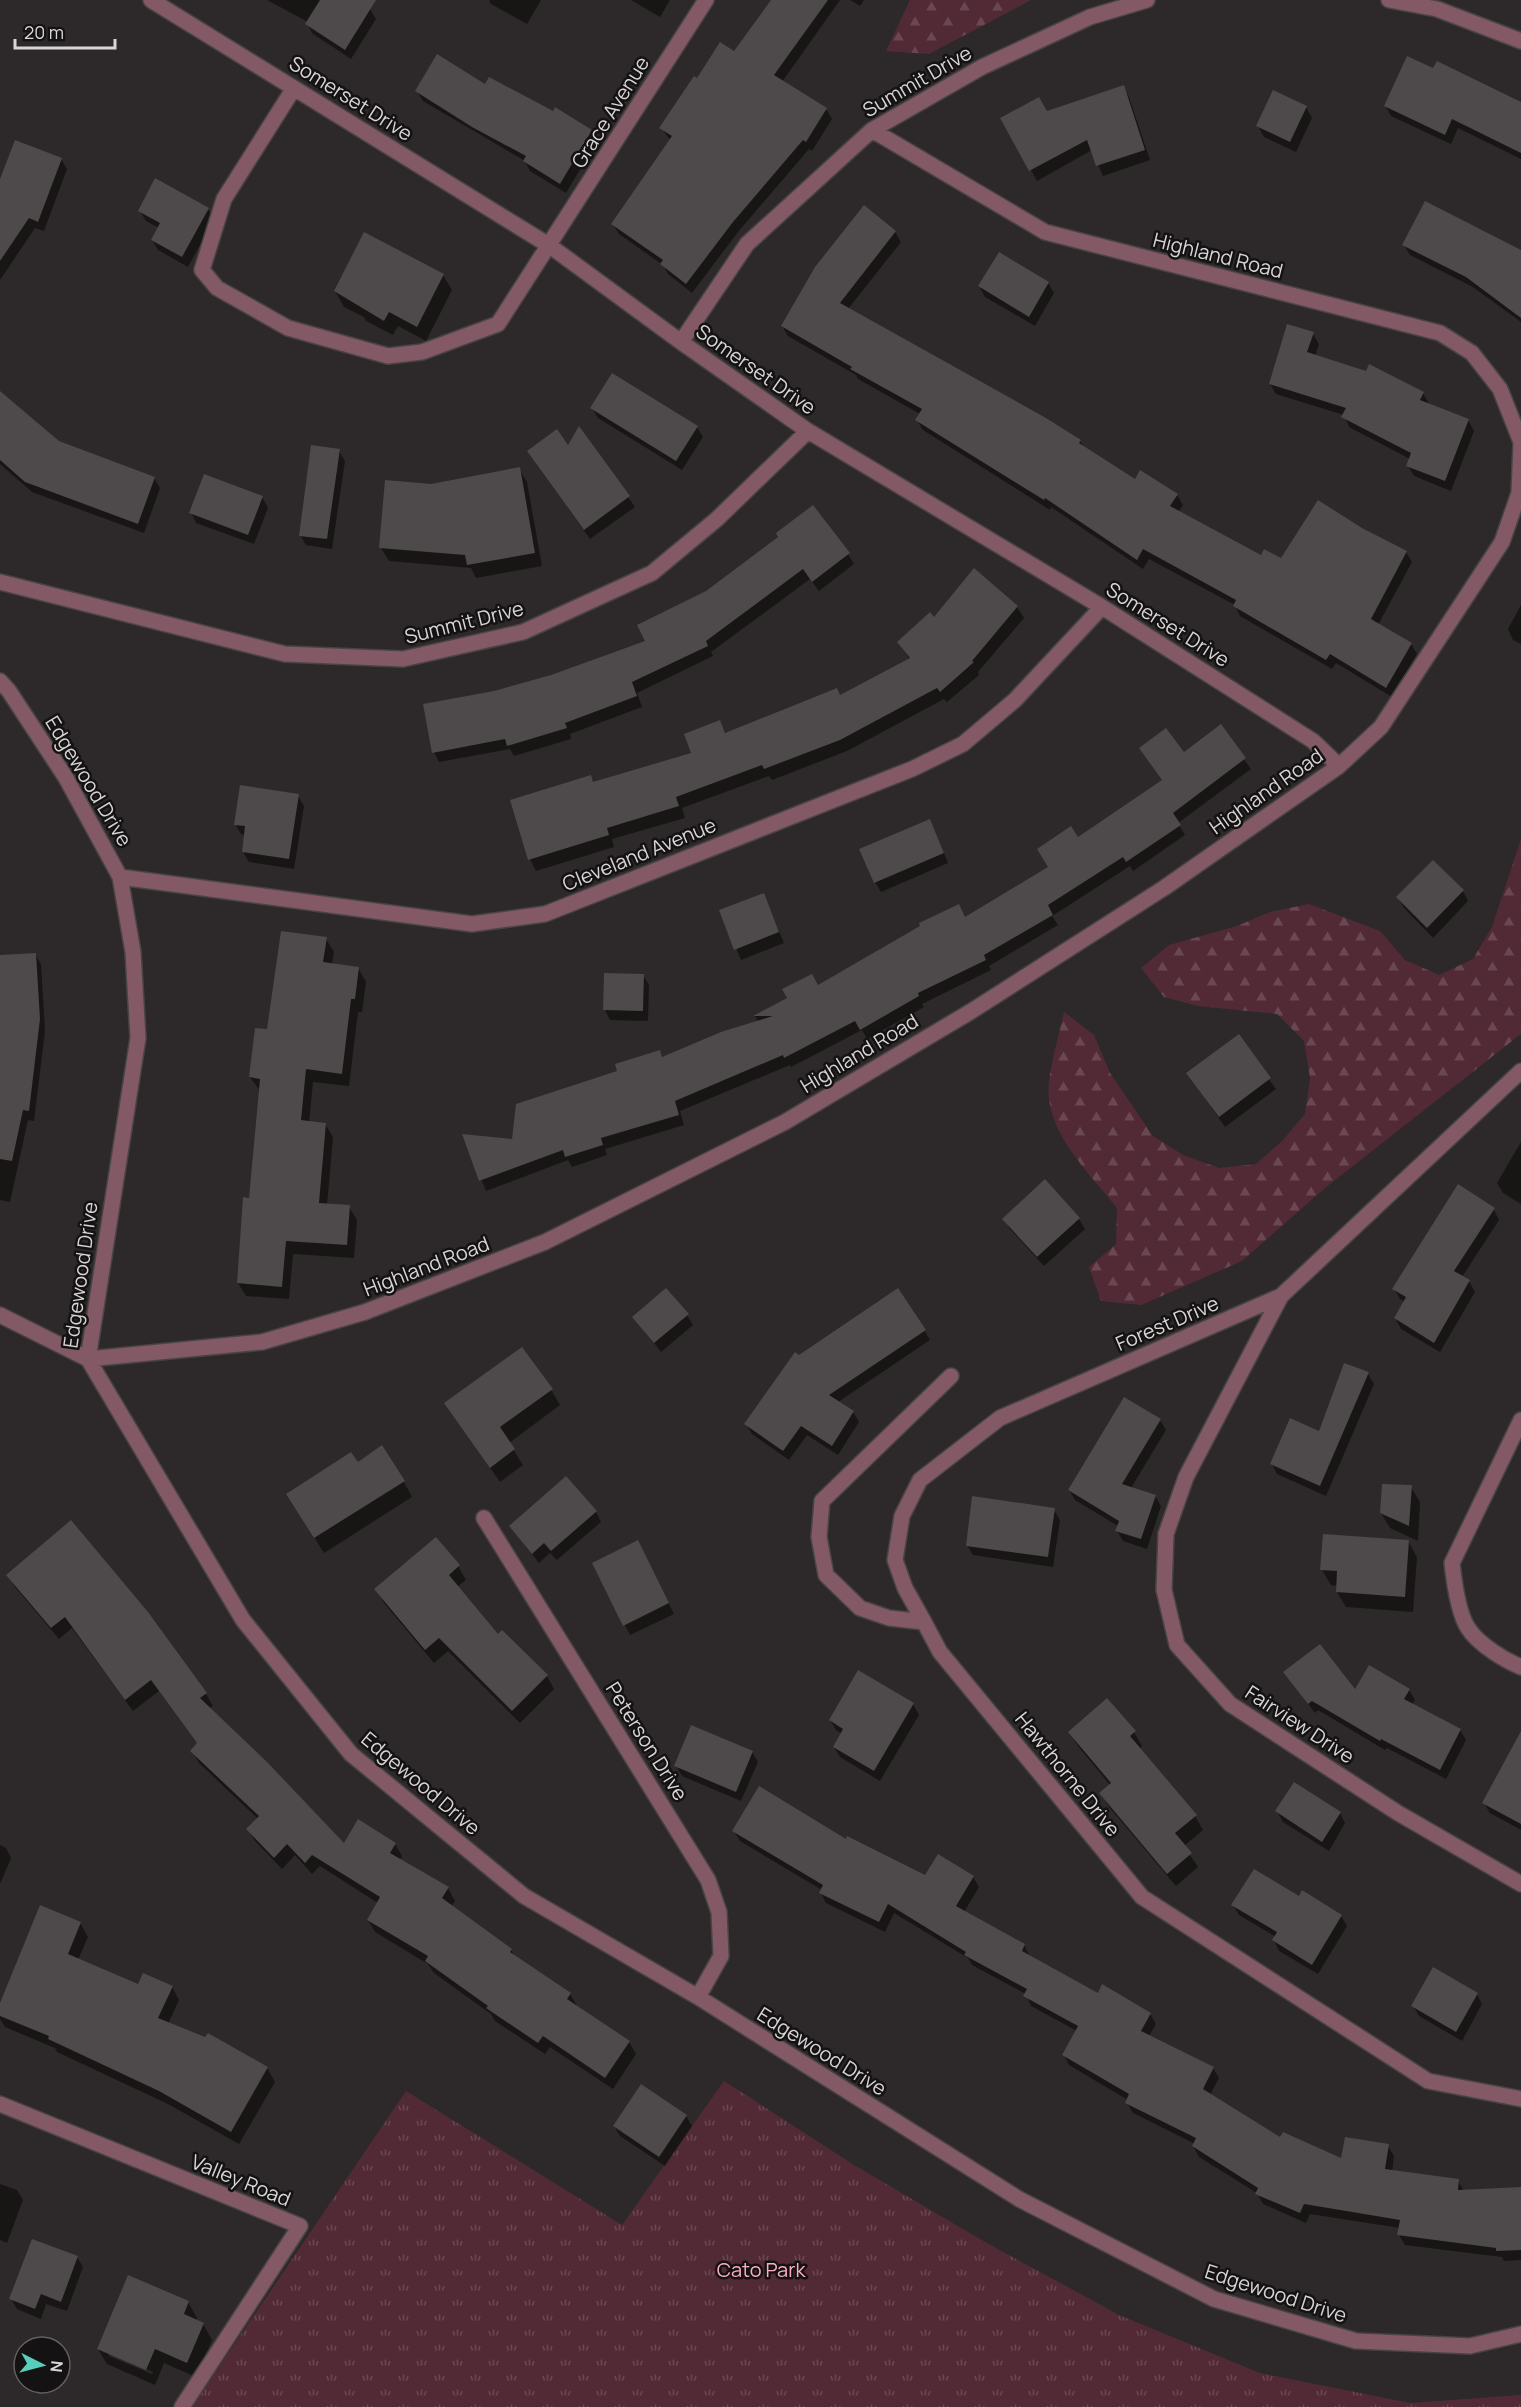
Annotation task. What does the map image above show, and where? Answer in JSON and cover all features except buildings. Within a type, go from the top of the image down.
[{"type":"street","name":"Somerset Drive","points":[[151,0],[550,246],[808,431],[1102,607],[1313,741],[1339,766]]},
{"type":"street","name":"Grace Avenue","points":[[294,88],[224,199],[202,270],[217,288],[288,328],[388,356],[422,352],[498,324],[706,0]]},
{"type":"street","name":"Summit Drive","points":[[681,342],[747,244],[872,130],[982,67],[1090,17],[1147,0]]},
{"type":"street","points":[[1389,0],[1437,9],[1521,41]]},
{"type":"street","name":"Highland Road","points":[[88,1359],[262,1342],[365,1312],[545,1242],[785,1122],[970,1012],[1164,888],[1339,766],[1382,727],[1502,542],[1518,493],[1521,443],[1500,389],[1472,353],[1440,333],[1045,232],[872,130]]},
{"type":"street","name":"Summit Drive","points":[[0,582],[285,654],[403,659],[522,632],[652,573],[717,519],[808,431]]},
{"type":"street","name":"Cleveland Avenue","points":[[120,877],[472,924],[545,914],[912,769],[963,744],[1015,700],[1102,607]]},
{"type":"street","name":"Edgewood Drive","points":[[0,681],[9,691],[66,778],[120,877],[133,952],[138,1038],[88,1359],[243,1620],[351,1754],[524,1896],[698,1997],[1019,2199],[1214,2299],[1356,2341],[1470,2346],[1521,2334]]},
{"type":"street","name":"Forest Drive","points":[[924,1622],[905,1588],[895,1560],[902,1516],[920,1480],[1000,1418],[1281,1296],[1521,1071]]},
{"type":"street","name":"Fairview Drive","points":[[1281,1296],[1186,1477],[1166,1534],[1164,1590],[1177,1645],[1230,1704],[1398,1813],[1521,1884]]},
{"type":"street","points":[[0,1315],[88,1359]]},
{"type":"street","points":[[924,1622],[889,1618],[860,1608],[826,1575],[820,1545],[820,1514],[822,1501],[951,1376]]},
{"type":"street","points":[[1521,1420],[1452,1563],[1455,1589],[1467,1628],[1500,1658],[1521,1667]]},
{"type":"street","name":"Peterson Drive","points":[[484,1518],[708,1880],[718,1912],[721,1956],[698,1997]]},
{"type":"street","name":"Hawthorne Drive","points":[[924,1622],[940,1652],[1142,1897],[1428,2081],[1521,2099]]},
{"type":"street","name":"Valley Road","points":[[0,2104],[300,2226],[182,2407]]},
{"type":"green space","points":[[910,0],[1031,0],[929,54],[886,51]]},
{"type":"green space","points":[[1521,839],[1521,1034],[1325,1188],[1242,1261],[1141,1305],[1101,1301],[1089,1267],[1116,1244],[1117,1208],[1070,1150],[1053,1117],[1049,1099],[1049,1081],[1064,1012],[1094,1035],[1110,1073],[1153,1136],[1183,1155],[1219,1168],[1256,1164],[1282,1141],[1305,1114],[1310,1078],[1304,1041],[1277,1014],[1198,1006],[1164,997],[1141,968],[1169,945],[1237,926],[1270,912],[1309,904],[1380,931],[1405,960],[1439,975],[1473,959],[1492,927]]},
{"type":"green space","name":"Cato Park","points":[[724,2081],[854,2165],[985,2242],[1119,2315],[1260,2373],[1410,2403],[1521,2395],[1521,2407],[192,2407],[406,2091],[622,2225]]}]
